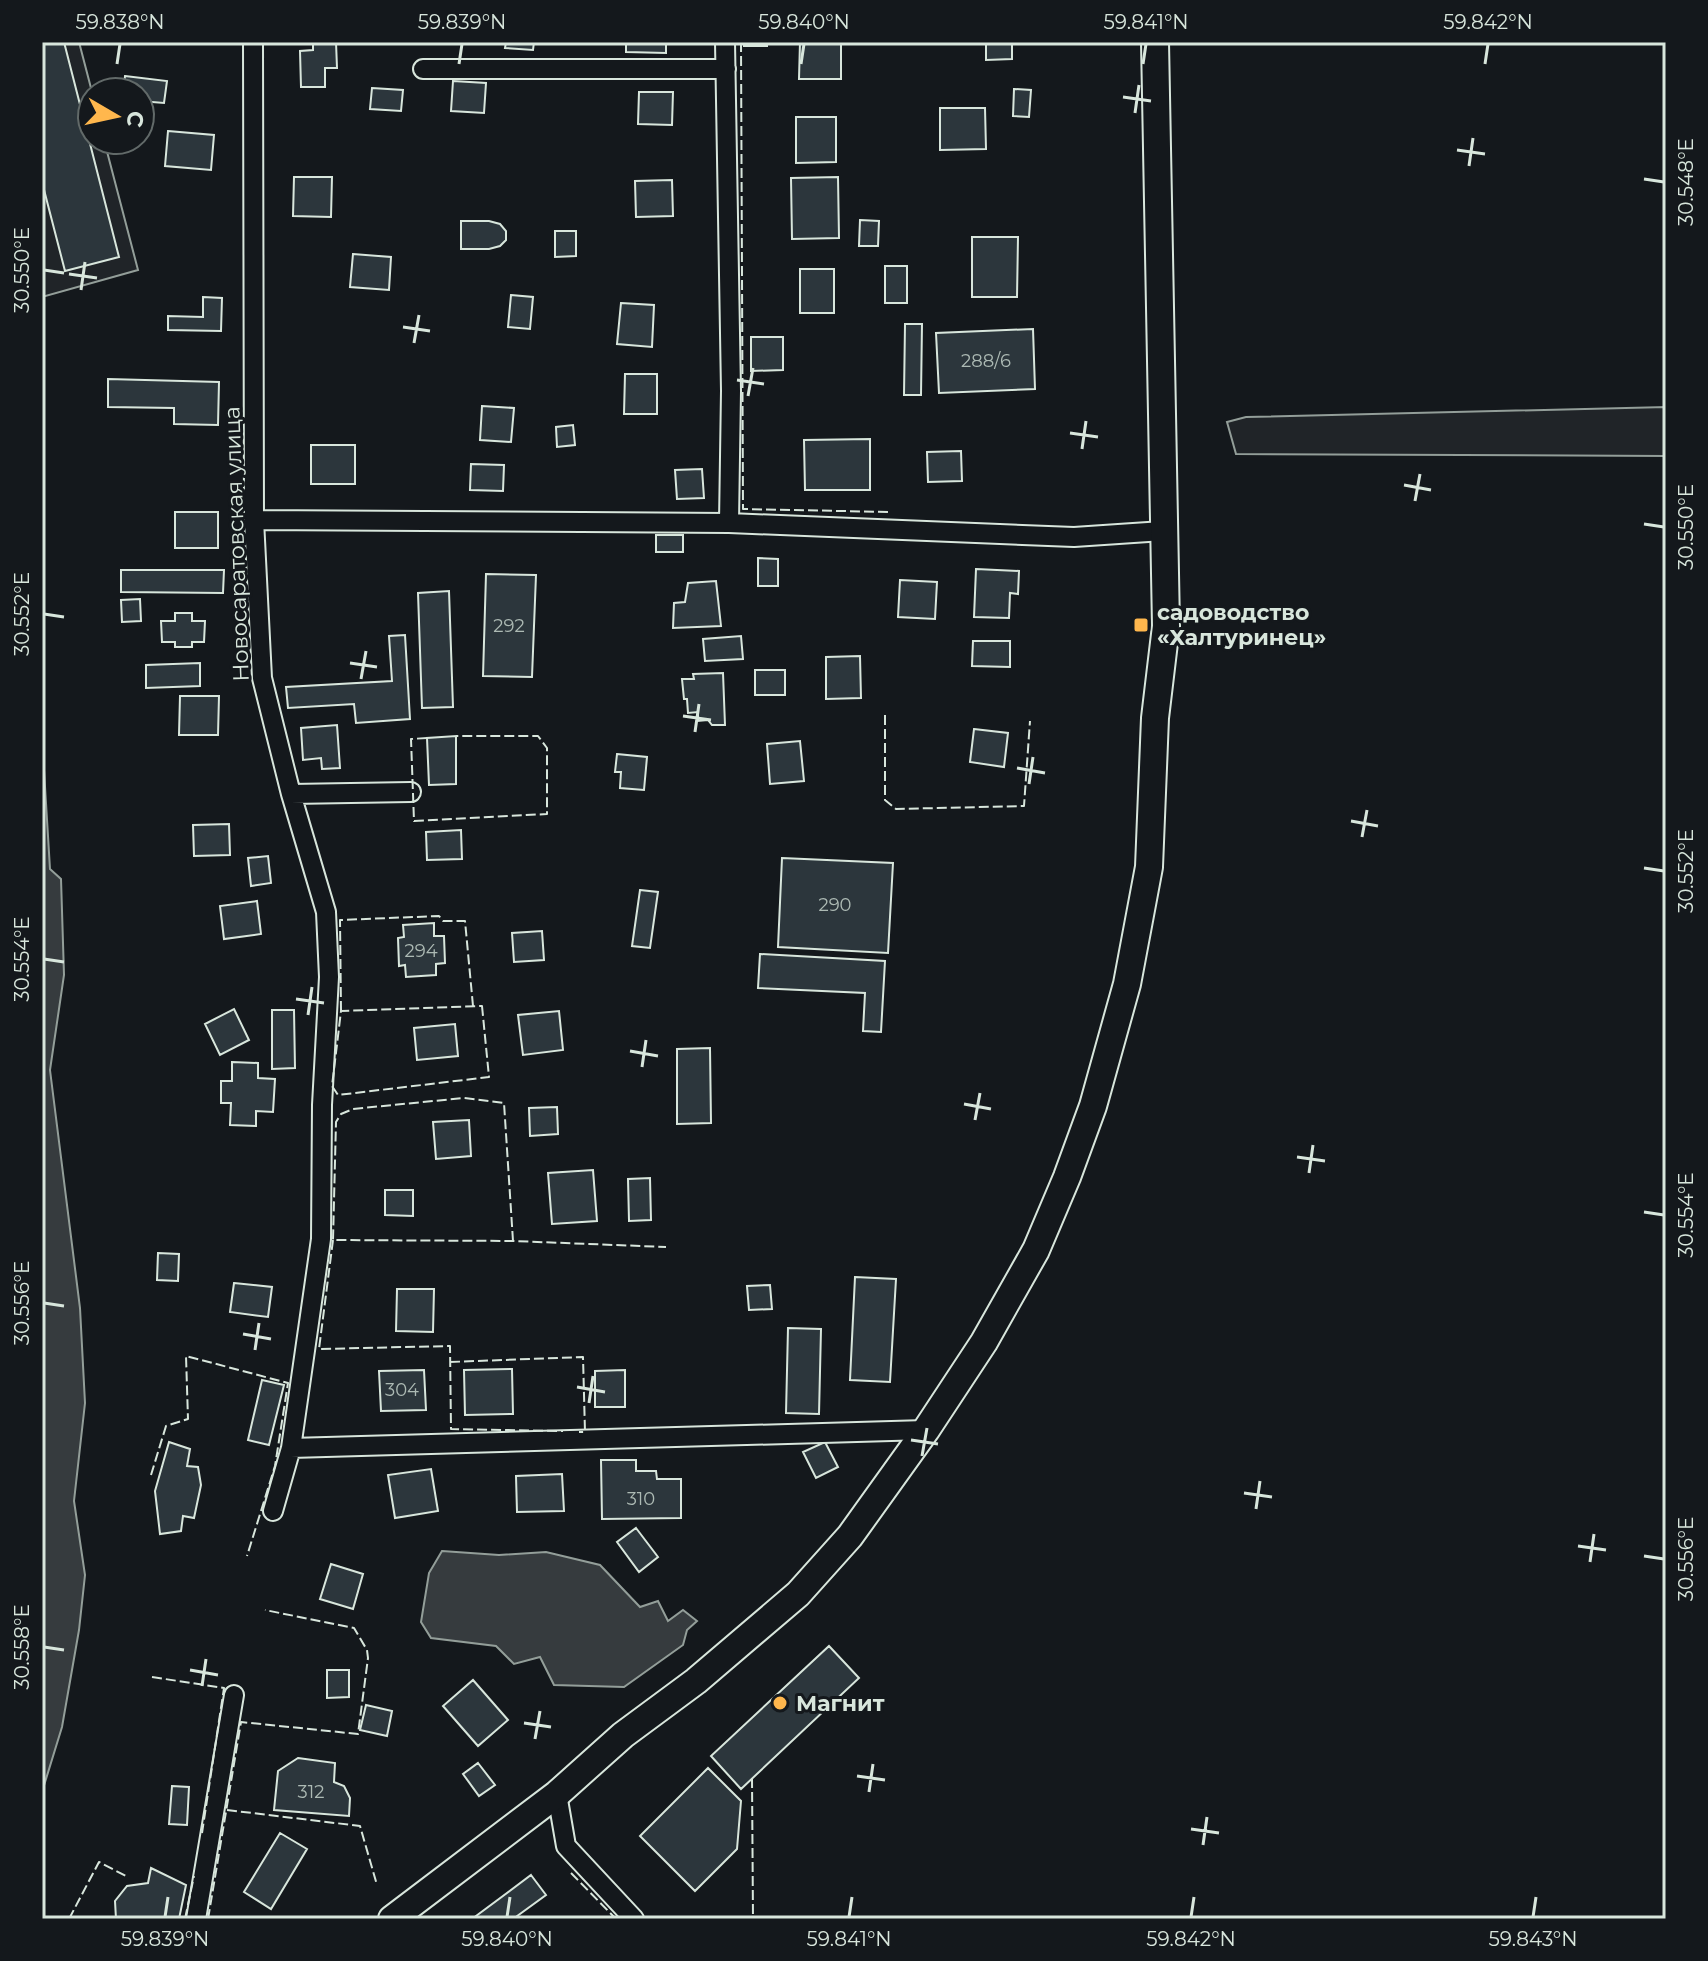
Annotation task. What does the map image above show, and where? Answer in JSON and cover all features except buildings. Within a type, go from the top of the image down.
[{"type":"main road","points":[[392,1919],[557,1794],[623,1735],[696,1681],[798,1594],[850,1536],[984,1342],[1036,1250],[1067,1177],[1111,1044],[1140,926],[1149,867],[1155,718],[1166,626],[1155,42]]},
{"type":"street","name":"Новосаратовская улица","points":[[253,42],[254,520],[262,678],[291,794],[326,912],[329,977],[322,1105],[321,1239],[291,1448],[273,1511]]},
{"type":"street","points":[[725,42],[731,391],[729,523]]},
{"type":"street","points":[[423,69],[726,69]]},
{"type":"street","points":[[254,520],[729,523],[1074,537],[1163,531]]},
{"type":"street","points":[[291,794],[411,792]]},
{"type":"street","points":[[291,1448],[926,1430]]},
{"type":"street","points":[[196,1919],[234,1695]]},
{"type":"street","points":[[557,1794],[566,1846],[634,1919]]},
{"type":"shaded area","points":[[42,42],[79,42],[88,76],[76,76],[76,156],[108,156],[138,270],[42,297]]},
{"type":"shaded area","points":[[1666,407],[1666,456],[1236,454],[1227,422],[1246,417]]},
{"type":"shaded area","points":[[42,737],[50,869],[61,879],[64,975],[50,1070],[80,1308],[85,1403],[74,1501],[85,1575],[62,1727],[42,1792]]},
{"type":"shaded area","points":[[442,1551],[499,1555],[546,1552],[600,1565],[640,1607],[658,1601],[668,1621],[683,1610],[697,1621],[687,1630],[683,1645],[624,1687],[554,1685],[540,1657],[514,1664],[496,1646],[431,1638],[421,1622],[429,1573]]},
{"type":"fence","points":[[741,42],[743,509],[890,512]]},
{"type":"fence","points":[[885,715],[885,800],[896,809],[1024,806],[1030,721]]},
{"type":"fence","points":[[427,738],[411,739],[414,821],[547,814],[547,748],[538,736],[456,736]]},
{"type":"fence","points":[[341,1011],[340,920],[439,916],[443,921],[465,921],[473,1006]]},
{"type":"fence","points":[[482,1006],[489,1077],[338,1095],[332,1086],[341,1011],[482,1006]]},
{"type":"fence","points":[[513,1241],[504,1103],[464,1098],[353,1109],[341,1114],[336,1122],[333,1240],[513,1241],[666,1247]]},
{"type":"fence","points":[[333,1240],[319,1349],[450,1346],[451,1429],[563,1431]]},
{"type":"fence","points":[[151,1475],[166,1426],[188,1419],[186,1356],[288,1383],[275,1466],[247,1556]]},
{"type":"fence","points":[[450,1362],[583,1357],[585,1432],[579,1432]]},
{"type":"fence","points":[[208,1919],[241,1722],[358,1734],[368,1658],[367,1650],[354,1628],[265,1610]]},
{"type":"fence","points":[[152,1677],[224,1688],[202,1833]]},
{"type":"fence","points":[[752,1778],[753,1919]]},
{"type":"fence","points":[[227,1810],[360,1826],[377,1885]]},
{"type":"fence","points":[[69,1919],[99,1862],[126,1876]]},
{"type":"fence","points":[[571,1873],[616,1919]]},
{"type":"fence","points":[[185,1919],[194,1876]]},
{"type":"place","name":"садоводство «Халтуринец»","points":[[1141,625]]},
{"type":"place","name":"Магнит","points":[[780,1703]]}]
